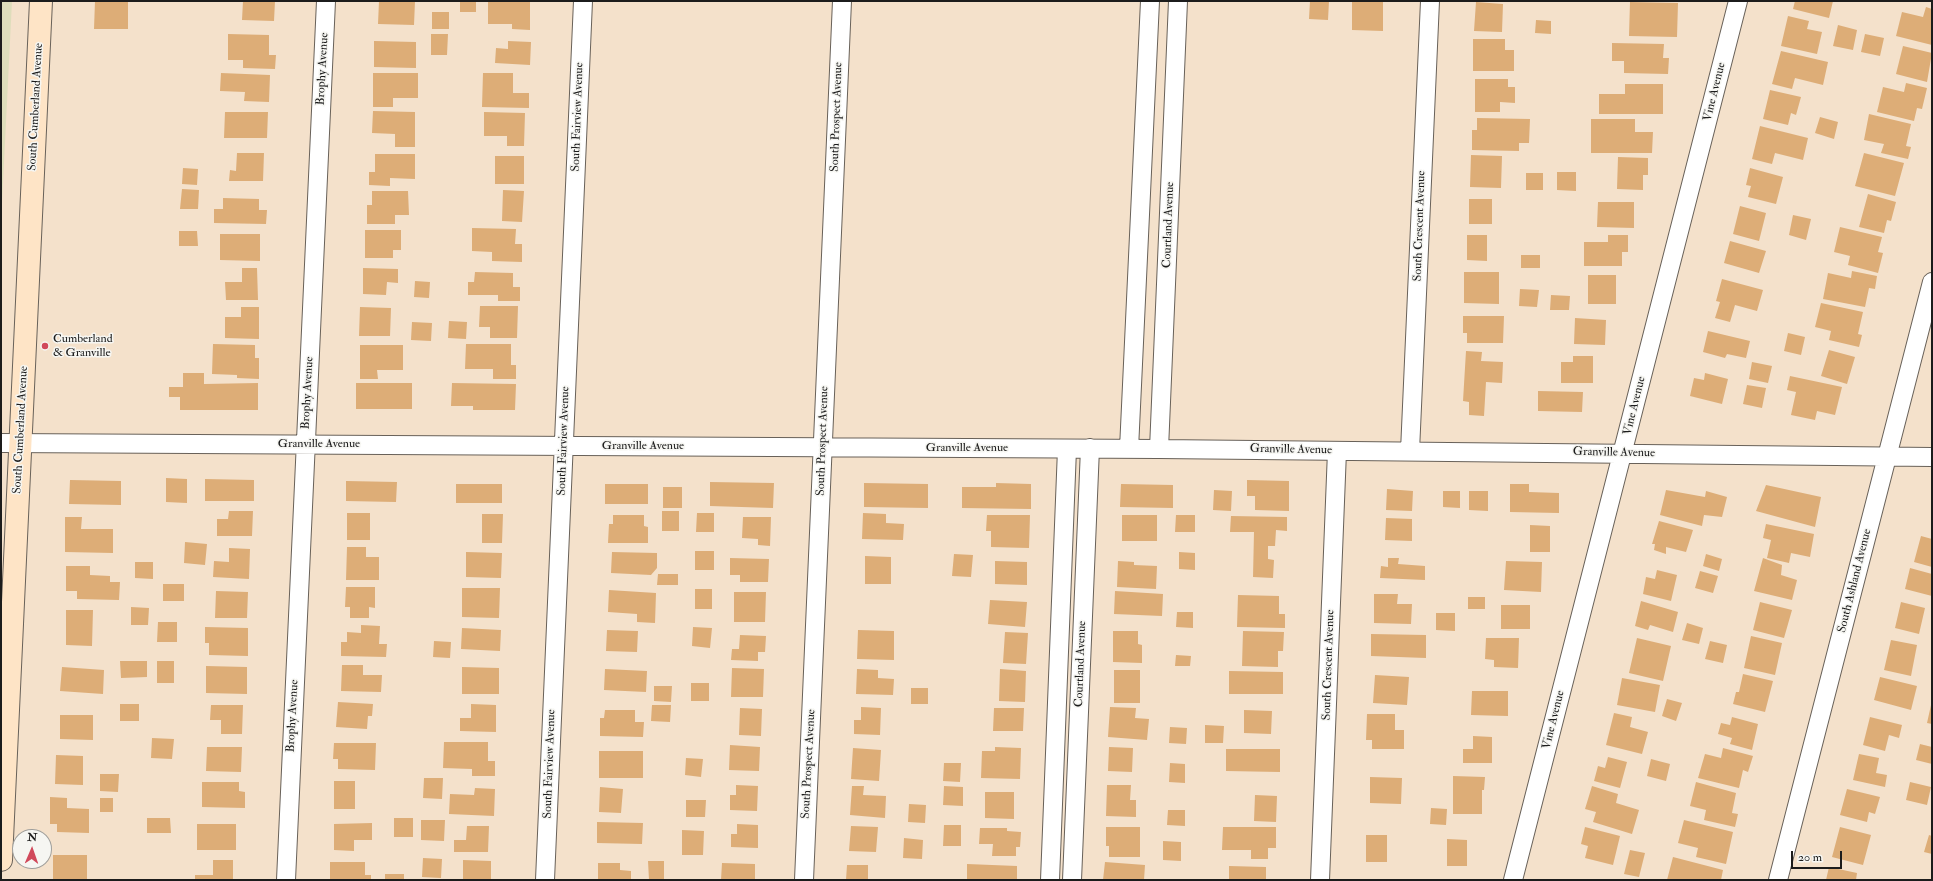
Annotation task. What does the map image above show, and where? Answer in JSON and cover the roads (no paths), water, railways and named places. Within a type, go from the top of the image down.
[{"type":"street","name":"South Cumberland Avenue","points":[[1,860],[11,443],[41,1]]},
{"type":"street","name":"Brophy Avenue","points":[[286,880],[326,1]]},
{"type":"street","name":"South Fairview Avenue","points":[[545,880],[583,1]]},
{"type":"street","name":"South Prospect Avenue","points":[[804,880],[842,1]]},
{"type":"street","points":[[1128,449],[1150,1]]},
{"type":"street","name":"Courtland Avenue","points":[[1159,449],[1178,1]]},
{"type":"street","name":"South Crescent Avenue","points":[[1410,451],[1430,1]]},
{"type":"street","name":"Vine Avenue","points":[[1513,880],[1738,1]]},
{"type":"street","name":"South Ashland Avenue","points":[[1778,880],[1932,282]]},
{"type":"street","name":"Granville Avenue","points":[[11,443],[1090,448],[1932,457]]},
{"type":"street","name":"Courtland Avenue","points":[[1050,880],[1067,448]]},
{"type":"street","name":"Courtland Avenue","points":[[1072,880],[1090,448]]},
{"type":"street","name":"South Crescent Avenue","points":[[1320,880],[1338,451]]},
{"type":"place","name":"Cumberland & Granville","points":[[45,346]]}]
